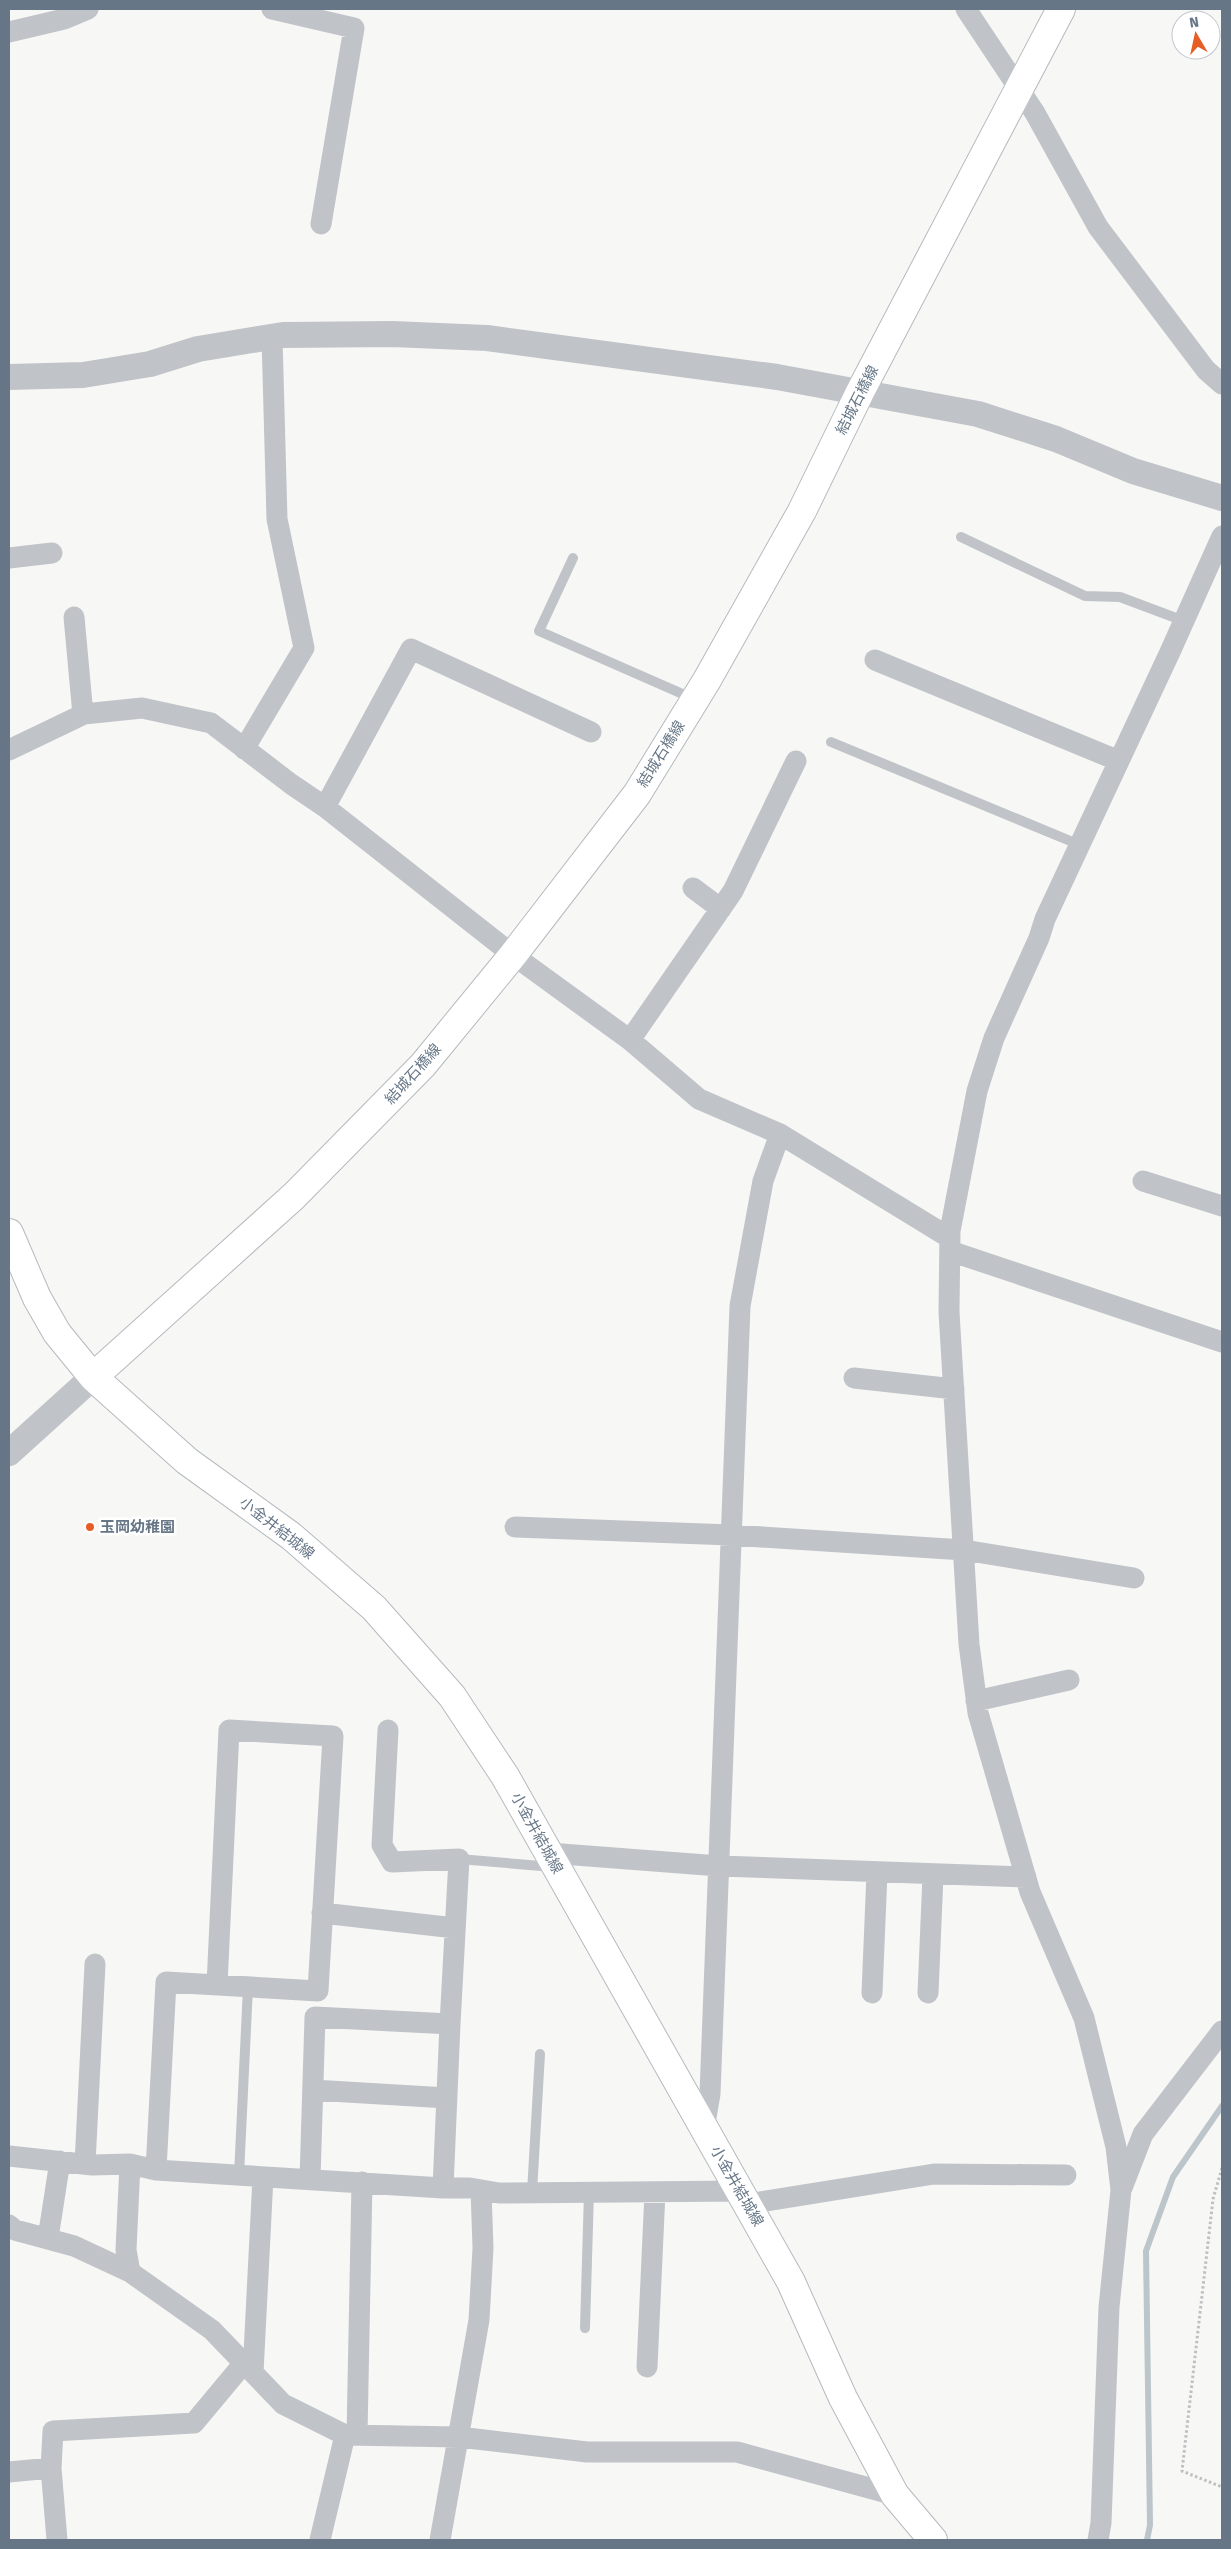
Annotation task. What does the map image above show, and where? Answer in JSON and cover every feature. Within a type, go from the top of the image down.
[{"type":"main road","name":"結城石橋線","points":[[93,1377],[294,1196],[423,1065],[513,956],[637,794],[695,700],[802,511],[860,392],[1061,9]]},
{"type":"main road","name":"小金井結城線","points":[[9,1234],[37,1298],[58,1332],[93,1377],[187,1461],[290,1536],[374,1608],[452,1696],[505,1776],[791,2282],[843,2398],[894,2495],[933,2540]]},
{"type":"street","points":[[9,32],[64,19],[88,9]]},
{"type":"street","points":[[272,9],[354,28],[321,224]]},
{"type":"street","points":[[966,9],[1035,113],[1098,227],[1206,370],[1222,384]]},
{"type":"street","points":[[9,377],[83,375],[150,364],[198,349],[272,337],[392,334],[487,338],[777,377],[978,414],[1056,439],[1134,471],[1222,498]]},
{"type":"street","points":[[244,749],[304,648],[277,519],[272,337]]},
{"type":"street","points":[[1098,2540],[1101,2523],[1109,2307],[1121,2190],[1116,2147],[1084,2018],[1026,1878],[978,1713],[969,1644],[949,1312],[950,1244],[980,1082],[994,1038],[1039,938],[1045,919],[1222,536]]},
{"type":"street","points":[[9,558],[52,553]]},
{"type":"street","points":[[74,616],[83,715]]},
{"type":"street","points":[[325,807],[411,649],[591,732]]},
{"type":"street","points":[[875,660],[1119,761]]},
{"type":"street","points":[[9,750],[83,715],[142,708],[211,723],[325,807],[513,956],[630,1040],[699,1099],[780,1134],[950,1244],[1222,1342]]},
{"type":"street","points":[[630,1040],[733,891],[796,761]]},
{"type":"street","points":[[693,888],[721,908]]},
{"type":"street","points":[[704,2129],[710,2094],[740,1306],[763,1181],[780,1134]]},
{"type":"street","points":[[1143,1181],[1222,1206]]},
{"type":"street","points":[[9,1452],[93,1377]]},
{"type":"street","points":[[854,1378],[954,1389]]},
{"type":"street","points":[[515,1527],[731,1535],[964,1550],[1134,1578]]},
{"type":"street","points":[[976,1701],[1069,1680]]},
{"type":"street","points":[[156,2170],[166,1982],[318,1991],[333,1736],[229,1730],[217,1985]]},
{"type":"street","points":[[388,1730],[382,1845],[392,1862],[459,1859],[443,2188]]},
{"type":"street","points":[[553,1860],[1026,1878]]},
{"type":"street","points":[[872,1993],[877,1873]]},
{"type":"street","points":[[928,1993],[933,1875]]},
{"type":"street","points":[[322,1913],[455,1928]]},
{"type":"street","points":[[85,2164],[95,1964]]},
{"type":"street","points":[[310,2179],[315,2017],[450,2024]]},
{"type":"street","points":[[1121,2190],[1143,2134],[1222,2031]]},
{"type":"street","points":[[313,2090],[447,2098]]},
{"type":"street","points":[[9,2156],[85,2164],[130,2164],[156,2170],[362,2182],[481,2190],[499,2193],[655,2192],[744,2198],[934,2174],[1066,2175]]},
{"type":"street","points":[[48,2238],[60,2161]]},
{"type":"street","points":[[130,2164],[126,2250],[130,2272]]},
{"type":"street","points":[[57,2540],[51,2468],[53,2431],[194,2423],[249,2368],[263,2177]]},
{"type":"street","points":[[320,2540],[351,2435],[362,2182]]},
{"type":"street","points":[[440,2540],[479,2320],[483,2248],[481,2190]]},
{"type":"street","points":[[647,2366],[655,2192]]},
{"type":"street","points":[[9,2225],[15,2230],[74,2246],[130,2272],[212,2330],[283,2404],[351,2435],[459,2437],[587,2452],[737,2452],[894,2495]]},
{"type":"street","points":[[9,2472],[51,2468]]},
{"type":"lane","points":[[961,538],[1085,596],[1120,597],[1184,621]]},
{"type":"lane","points":[[573,558],[539,631],[695,700]]},
{"type":"lane","points":[[831,742],[1080,845]]},
{"type":"lane","points":[[459,1859],[553,1860]]},
{"type":"lane","points":[[239,2175],[248,1987]]},
{"type":"lane","points":[[532,2192],[540,2054]]},
{"type":"lane","points":[[585,2328],[589,2192]]},
{"type":"path","points":[[1222,2168],[1213,2199],[1182,2470],[1222,2487]]},
{"type":"waterway","points":[[1147,2540],[1150,2525],[1146,2251],[1173,2177],[1222,2106]]},
{"type":"place","name":"玉岡幼稚園","points":[[90,1527]]}]
